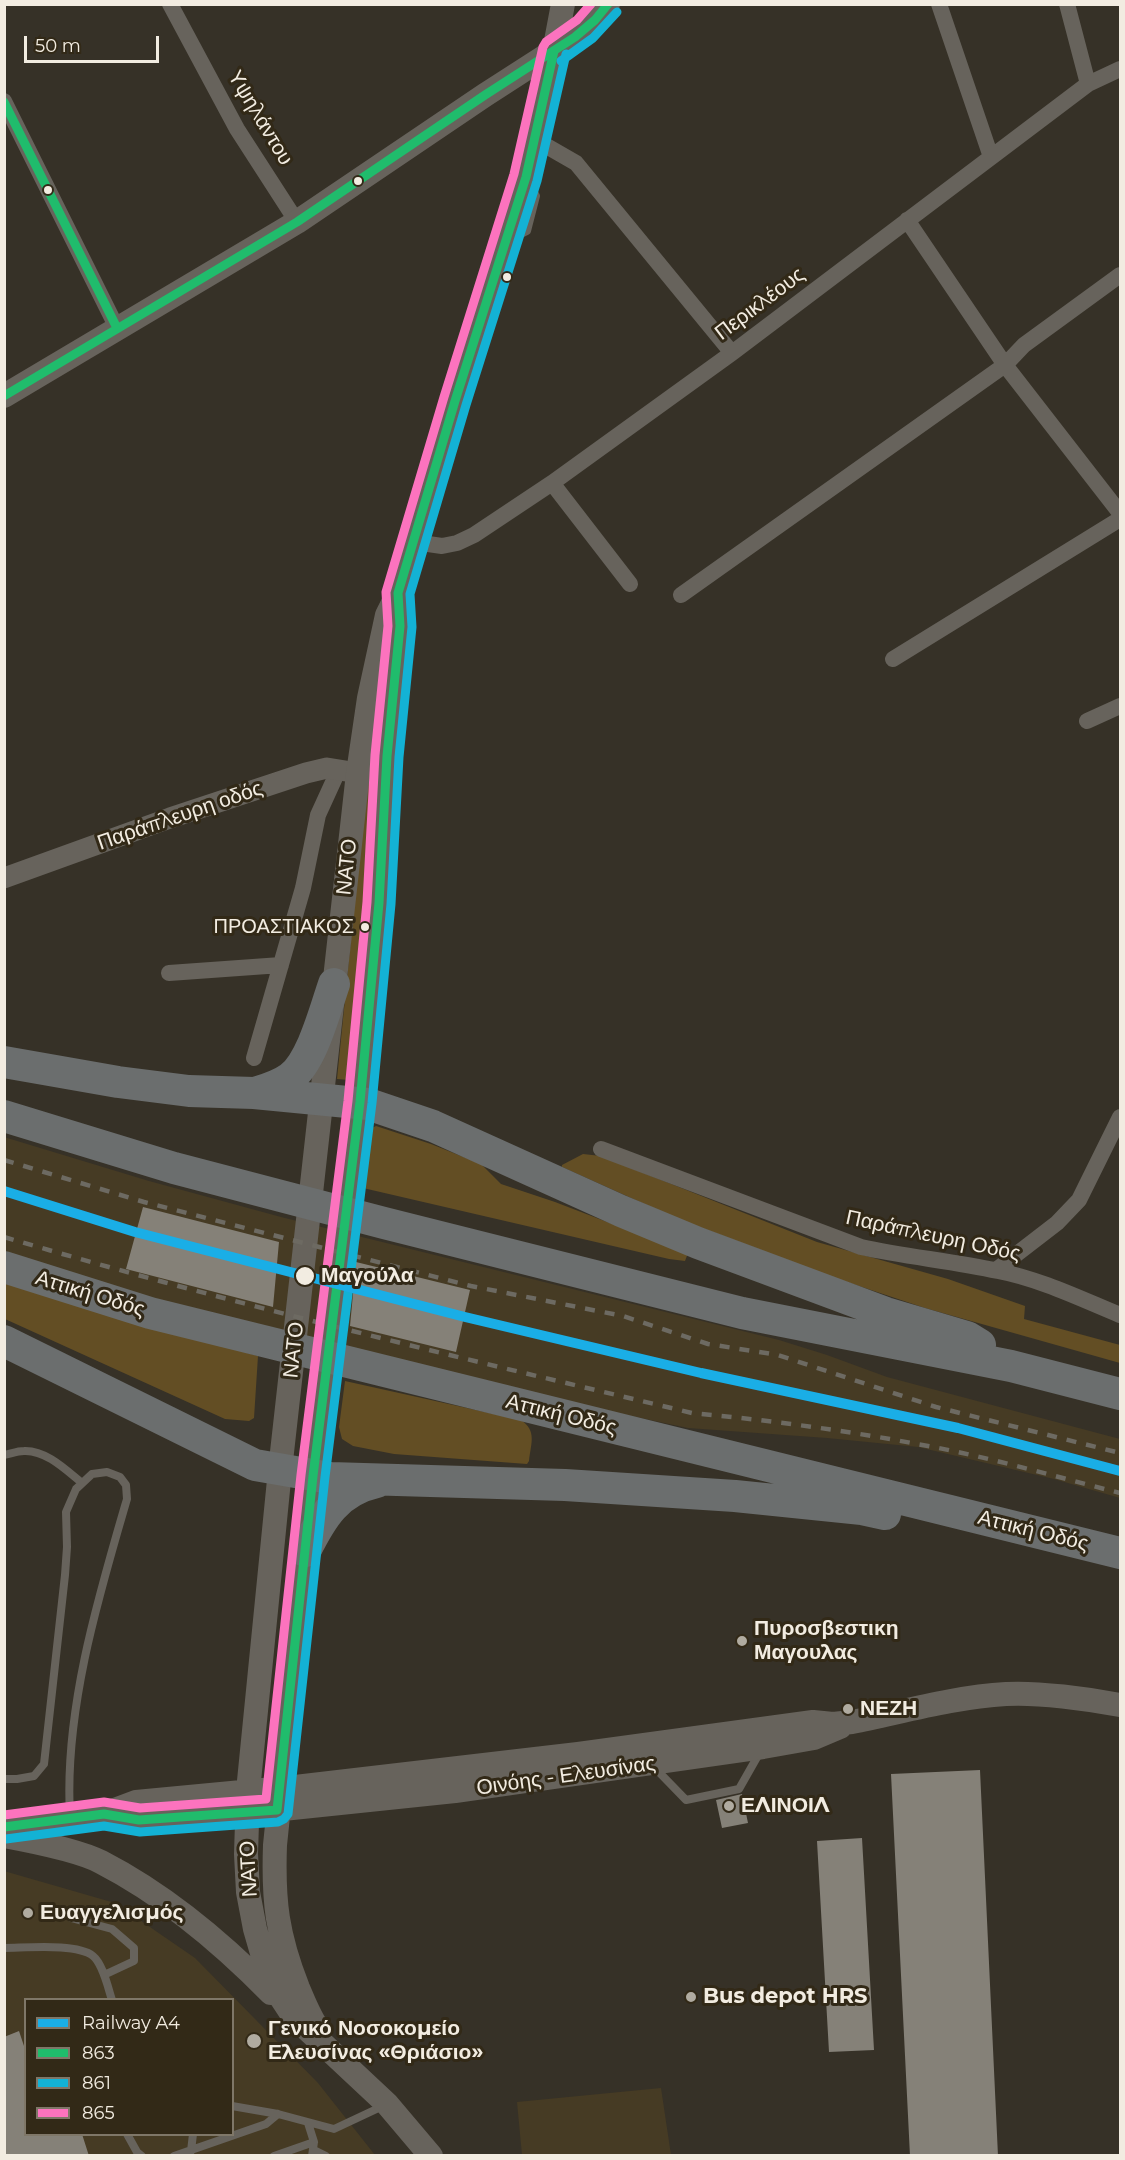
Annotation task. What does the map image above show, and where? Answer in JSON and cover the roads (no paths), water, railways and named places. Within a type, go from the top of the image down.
[{"type":"highway","points":[[254,1093],[275,1087],[292,1076],[306,1061],[334,984]]},
{"type":"highway","points":[[4,1062],[118,1082],[189,1091],[254,1093],[360,1102],[433,1126],[621,1211],[698,1243],[886,1313],[968,1337],[1011,1366]]},
{"type":"highway","points":[[4,1116],[185,1171],[719,1308],[1011,1366],[1120,1394]]},
{"type":"highway","name":"Αττική Οδός","points":[[4,1268],[150,1313],[1107,1549]]},
{"type":"highway","points":[[4,1341],[243,1460],[280,1470],[313,1476],[566,1485],[746,1497],[862,1509],[973,1532],[1107,1549]]},
{"type":"highway","points":[[305,1551],[317,1528],[336,1502],[347,1493],[364,1485],[387,1480]]},
{"type":"main road","points":[[546,4],[545,15],[554,51]]},
{"type":"main road","points":[[398,593],[454,401],[526,177],[536,140],[563,4]]},
{"type":"main road","points":[[4,396],[297,222],[554,51],[585,29],[608,4]]},
{"type":"main road","name":"ΝΑΤΟ","points":[[398,593],[387,615],[369,698],[349,771],[334,984],[280,1470],[248,1802],[246,1854],[248,1892],[255,1929],[270,1980],[293,2016],[387,2104],[431,2156]]},
{"type":"main road","name":"ΝΑΤΟ","points":[[344,2062],[316,2025],[291,1968],[278,1926],[274,1874],[279,1799],[313,1476],[360,1102],[378,903],[387,756],[400,626],[398,593]]},
{"type":"main road","name":"Οινόης - Ελευσίνας","points":[[279,1799],[332,1783],[578,1754],[813,1722],[833,1724],[852,1722],[969,1698],[1008,1694],[1048,1696],[1120,1705]]},
{"type":"main road","name":"Οινόης - Ελευσίνας","points":[[279,1799],[455,1791],[763,1747],[814,1738],[852,1722]]},
{"type":"main road","points":[[286,1732],[299,1767],[310,1776],[332,1783]]},
{"type":"main road","points":[[4,1827],[104,1814],[139,1820],[279,1799]]},
{"type":"main road","points":[[4,1836],[100,1861],[148,1891],[235,1956],[293,2016]]},
{"type":"street","name":"Υψηλάντου","points":[[170,4],[237,129],[297,222]]},
{"type":"street","points":[[939,4],[991,157]]},
{"type":"street","points":[[1066,4],[1088,84]]},
{"type":"street","name":"Περικλέους","points":[[414,542],[442,546],[457,543],[474,535],[552,483],[732,353],[1088,84],[1120,69]]},
{"type":"street","points":[[4,101],[117,328]]},
{"type":"street","points":[[536,140],[576,163],[732,353]]},
{"type":"street","points":[[907,220],[1005,365],[1120,513]]},
{"type":"street","points":[[681,595],[1005,365],[1024,345],[1120,275]]},
{"type":"street","points":[[552,483],[630,585]]},
{"type":"street","points":[[893,660],[1120,519]]},
{"type":"street","points":[[1087,721],[1120,706]]},
{"type":"street","name":"Παράπλευρη οδός","points":[[4,878],[233,797],[327,768],[349,771]]},
{"type":"street","points":[[254,1058],[303,888],[318,814],[349,771]]},
{"type":"street","points":[[169,973],[281,965]]},
{"type":"street","points":[[996,1270],[1057,1223],[1079,1200],[1120,1118]]},
{"type":"street","name":"Παράπλευρη Οδός","points":[[601,1149],[861,1247],[896,1255],[996,1270],[1050,1286],[1120,1315]]},
{"type":"lane","points":[[4,1455],[24,1450],[42,1454],[63,1467],[82,1483]]},
{"type":"lane","points":[[4,1779],[34,1776],[44,1764],[67,1547],[66,1512],[76,1489],[82,1483],[92,1474],[107,1472],[120,1477],[126,1485],[127,1499],[97,1602],[87,1648],[69,1767],[71,1819]]},
{"type":"lane","points":[[651,1764],[686,1800],[739,1789],[763,1747]]},
{"type":"lane","points":[[71,1918],[112,1929],[134,1948],[134,1961],[104,1975]]},
{"type":"lane","points":[[4,1948],[76,1949],[94,1956],[104,1975],[111,1998]]},
{"type":"lane","points":[[234,2106],[278,2114],[334,2129],[387,2104]]},
{"type":"lane","points":[[234,2136],[266,2124],[278,2114]]},
{"type":"lane","points":[[308,2123],[313,2149]]},
{"type":"lane","points":[[128,2136],[137,2152],[142,2156]]},
{"type":"lane","points":[[191,2151],[193,2136]]},
{"type":"lane","points":[[174,2156],[233,2136]]},
{"type":"lane","points":[[274,2156],[313,2149],[326,2156]]},
{"type":"railway","points":[[4,1160],[144,1202],[471,1286],[623,1316],[708,1344],[778,1355],[936,1407],[1120,1453]]},
{"type":"railway","points":[[4,1237],[261,1308],[692,1413],[805,1426],[917,1444],[994,1460],[1120,1493]]},
{"type":"rail line","name":"A4","points":[[4,1191],[135,1232],[465,1317],[701,1373],[958,1428],[1120,1471]]},
{"type":"place","name":"ΠΡΟΑΣΤΙΑΚΟΣ","points":[[365,927]]},
{"type":"place","name":"Μαγούλα","points":[[305,1276]]},
{"type":"place","name":"Πυροσβεστικη Μαγουλας","points":[[742,1641]]},
{"type":"place","name":"ΝΕΖΗ","points":[[848,1709]]},
{"type":"place","name":"ΕΛΙΝΟΙΛ","points":[[729,1806]]},
{"type":"place","name":"Ευαγγελισμός","points":[[28,1913]]},
{"type":"place","name":"Bus depot HRS","points":[[691,1997]]},
{"type":"place","name":"Γενικό Νοσοκομείο Ελευσίνας «Θριάσιο»","points":[[254,2041]]}]
